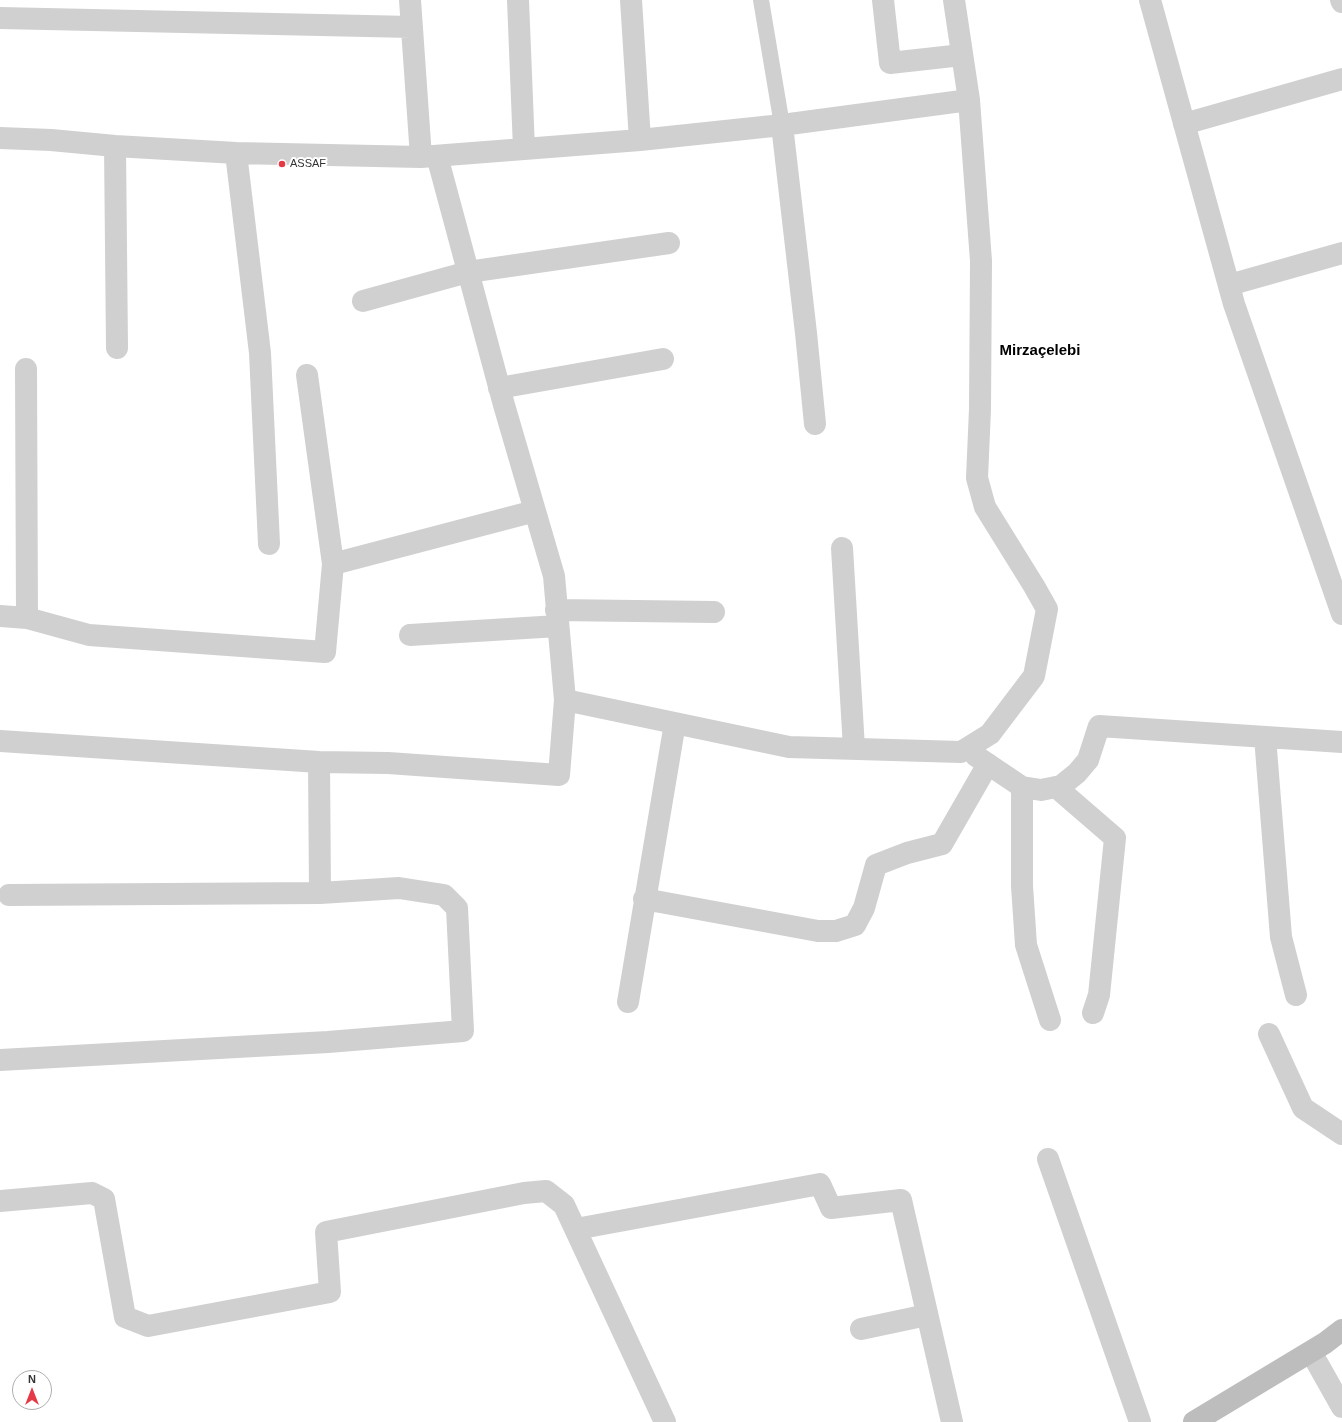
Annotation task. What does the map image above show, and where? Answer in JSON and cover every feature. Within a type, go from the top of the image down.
[{"type":"main road","points":[[1194,1422],[1311,1352],[1342,1330]]},
{"type":"street","points":[[0,741],[319,762],[388,763],[559,775],[565,700],[554,576],[499,388],[468,272],[429,157],[412,27],[410,0]]},
{"type":"street","points":[[518,0],[524,149]]},
{"type":"street","points":[[631,0],[640,140]]},
{"type":"street","points":[[883,0],[890,64],[962,55]]},
{"type":"street","points":[[565,700],[789,746],[961,752],[990,734],[1034,676],[1047,609],[985,507],[977,478],[980,409],[981,261],[969,100],[954,0]]},
{"type":"street","points":[[1150,0],[1234,304],[1342,614]]},
{"type":"street","points":[[0,18],[412,27]]},
{"type":"street","points":[[1184,124],[1342,79]]},
{"type":"street","points":[[0,138],[51,140],[115,146],[236,153],[429,157],[640,140],[782,125],[969,100]]},
{"type":"street","points":[[782,125],[815,424]]},
{"type":"street","points":[[115,146],[116,348]]},
{"type":"street","points":[[236,153],[260,354],[269,544]]},
{"type":"street","points":[[363,301],[468,272],[669,243]]},
{"type":"street","points":[[1229,285],[1342,253]]},
{"type":"street","points":[[499,388],[663,359]]},
{"type":"street","points":[[26,369],[27,618]]},
{"type":"street","points":[[0,616],[27,618],[90,635],[325,652],[333,564],[307,375]]},
{"type":"street","points":[[333,564],[535,511]]},
{"type":"street","points":[[842,548],[854,748]]},
{"type":"street","points":[[410,635],[557,618],[714,612]]},
{"type":"street","points":[[628,1002],[644,899],[675,723]]},
{"type":"street","points":[[965,750],[1022,787],[1041,790],[1061,786],[1077,773],[1088,760],[1099,726],[1342,742]]},
{"type":"street","points":[[1265,737],[1281,937],[1296,995]]},
{"type":"street","points":[[319,762],[320,892]]},
{"type":"street","points":[[644,899],[818,931],[836,931],[855,925],[864,908],[876,865],[907,853],[942,844],[988,764]]},
{"type":"street","points":[[1022,787],[1022,886],[1026,945],[1050,1020]]},
{"type":"street","points":[[1056,787],[1115,838],[1100,995],[1093,1013]]},
{"type":"street","points":[[0,1060],[328,1042],[463,1031],[457,908],[444,895],[399,888],[320,892],[9,895]]},
{"type":"street","points":[[1269,1034],[1303,1108],[1342,1134]]},
{"type":"street","points":[[1048,1159],[1140,1422]]},
{"type":"street","points":[[576,1229],[820,1184],[831,1208],[901,1200],[952,1422]]},
{"type":"street","points":[[0,1201],[92,1193],[104,1199],[125,1317],[148,1326],[330,1292],[326,1232],[524,1193],[546,1191],[564,1205],[665,1422]]},
{"type":"street","points":[[861,1329],[927,1315]]},
{"type":"street","points":[[1311,1352],[1342,1407]]},
{"type":"lane","points":[[761,0],[782,125]]},
{"type":"place","name":"ASSAF","points":[[282,164]]},
{"type":"district","name":"Mirzaçelebi","points":[[1040,351]]}]
